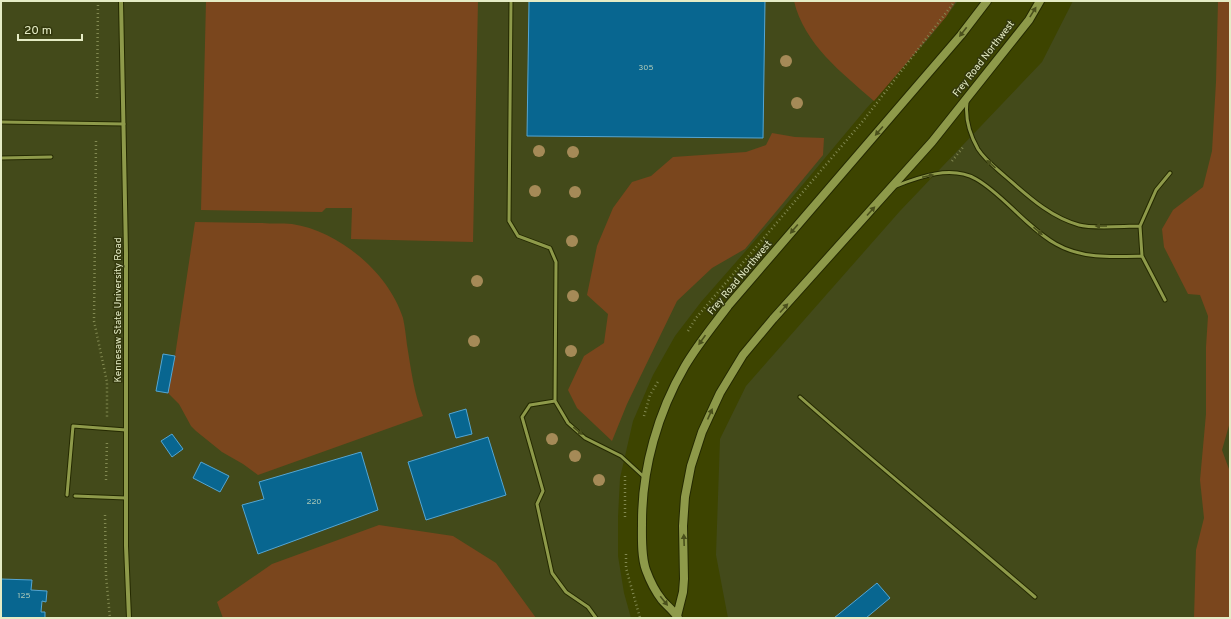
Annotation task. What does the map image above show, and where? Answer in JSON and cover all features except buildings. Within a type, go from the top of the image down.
[{"type":"main road","name":"Frey Road Northwest","points":[[677,617],[652,584],[646,569],[642,534],[645,478],[654,439],[667,403],[685,366],[706,334],[728,306],[961,35],[987,1]]},
{"type":"main road","name":"Frey Road Northwest","points":[[677,617],[683,592],[684,579],[683,526],[686,489],[691,466],[702,432],[720,393],[748,349],[773,319],[932,142],[1029,20],[1040,1]]},
{"type":"street","name":"Kennesaw State University Road","points":[[121,1],[126,277],[126,498],[129,618]]},
{"type":"lane","points":[[511,1],[509,221],[518,236],[550,248],[556,262],[555,401],[568,423],[585,438],[621,456],[645,478]]},
{"type":"lane","points":[[968,96],[966,111],[968,125],[979,150],[987,161],[1038,204],[1054,214],[1080,225],[1140,226]]},
{"type":"lane","points":[[1,122],[124,124]]},
{"type":"lane","points":[[1,158],[51,157]]},
{"type":"lane","points":[[891,188],[916,178],[934,174],[950,173],[964,175],[975,178],[986,186],[1043,236],[1056,245],[1085,255],[1110,257],[1142,256]]},
{"type":"lane","points":[[1165,300],[1142,256],[1140,226],[1156,190],[1170,173]]},
{"type":"lane","points":[[800,397],[858,449],[908,489],[1035,597]]},
{"type":"lane","points":[[555,401],[530,405],[522,418],[543,491],[537,504],[552,573],[566,592],[588,607],[596,618]]},
{"type":"lane","points":[[67,495],[73,426],[126,430]]},
{"type":"lane","points":[[75,496],[126,498]]},
{"type":"path","points":[[97,98],[98,1]]},
{"type":"path","points":[[96,141],[94,321],[107,382],[106,480]]},
{"type":"path","points":[[950,163],[966,144]]},
{"type":"path","points":[[105,515],[106,576],[110,618]]},
{"type":"shaded area","points":[[1,1],[958,1],[931,36],[865,110],[779,213],[701,302],[675,336],[653,375],[633,421],[620,478],[618,556],[624,593],[631,618],[1,618]]},
{"type":"shaded area","points":[[206,1],[478,1],[473,242],[351,239],[352,208],[326,208],[322,212],[201,210]]},
{"type":"shaded area","points":[[794,1],[956,1],[946,17],[874,101],[849,80],[815,44],[806,31]]},
{"type":"shaded area","points":[[1073,1],[1230,1],[1230,618],[728,618],[716,555],[720,439],[746,386],[900,211],[1042,62]]},
{"type":"shaded area","points":[[1218,1],[1230,1],[1230,422],[1222,450],[1230,472],[1230,618],[1194,618],[1196,550],[1204,518],[1200,480],[1206,414],[1206,347],[1208,316],[1200,295],[1188,294],[1164,247],[1162,229],[1173,210],[1203,187],[1212,151],[1216,82]]},
{"type":"shaded area","points":[[772,133],[795,137],[824,138],[823,155],[745,249],[712,268],[677,301],[627,404],[612,441],[577,408],[568,390],[584,356],[604,343],[608,314],[587,295],[597,246],[613,208],[632,182],[651,176],[673,157],[746,152],[766,145]]},
{"type":"shaded area","points":[[195,222],[292,224],[310,228],[327,235],[360,257],[374,270],[386,285],[396,301],[403,318],[413,381],[423,416],[258,475],[222,452],[196,431],[191,426],[179,404],[168,393]]},
{"type":"shaded area","points":[[379,525],[453,536],[496,563],[536,618],[223,618],[217,602],[272,564]]}]
